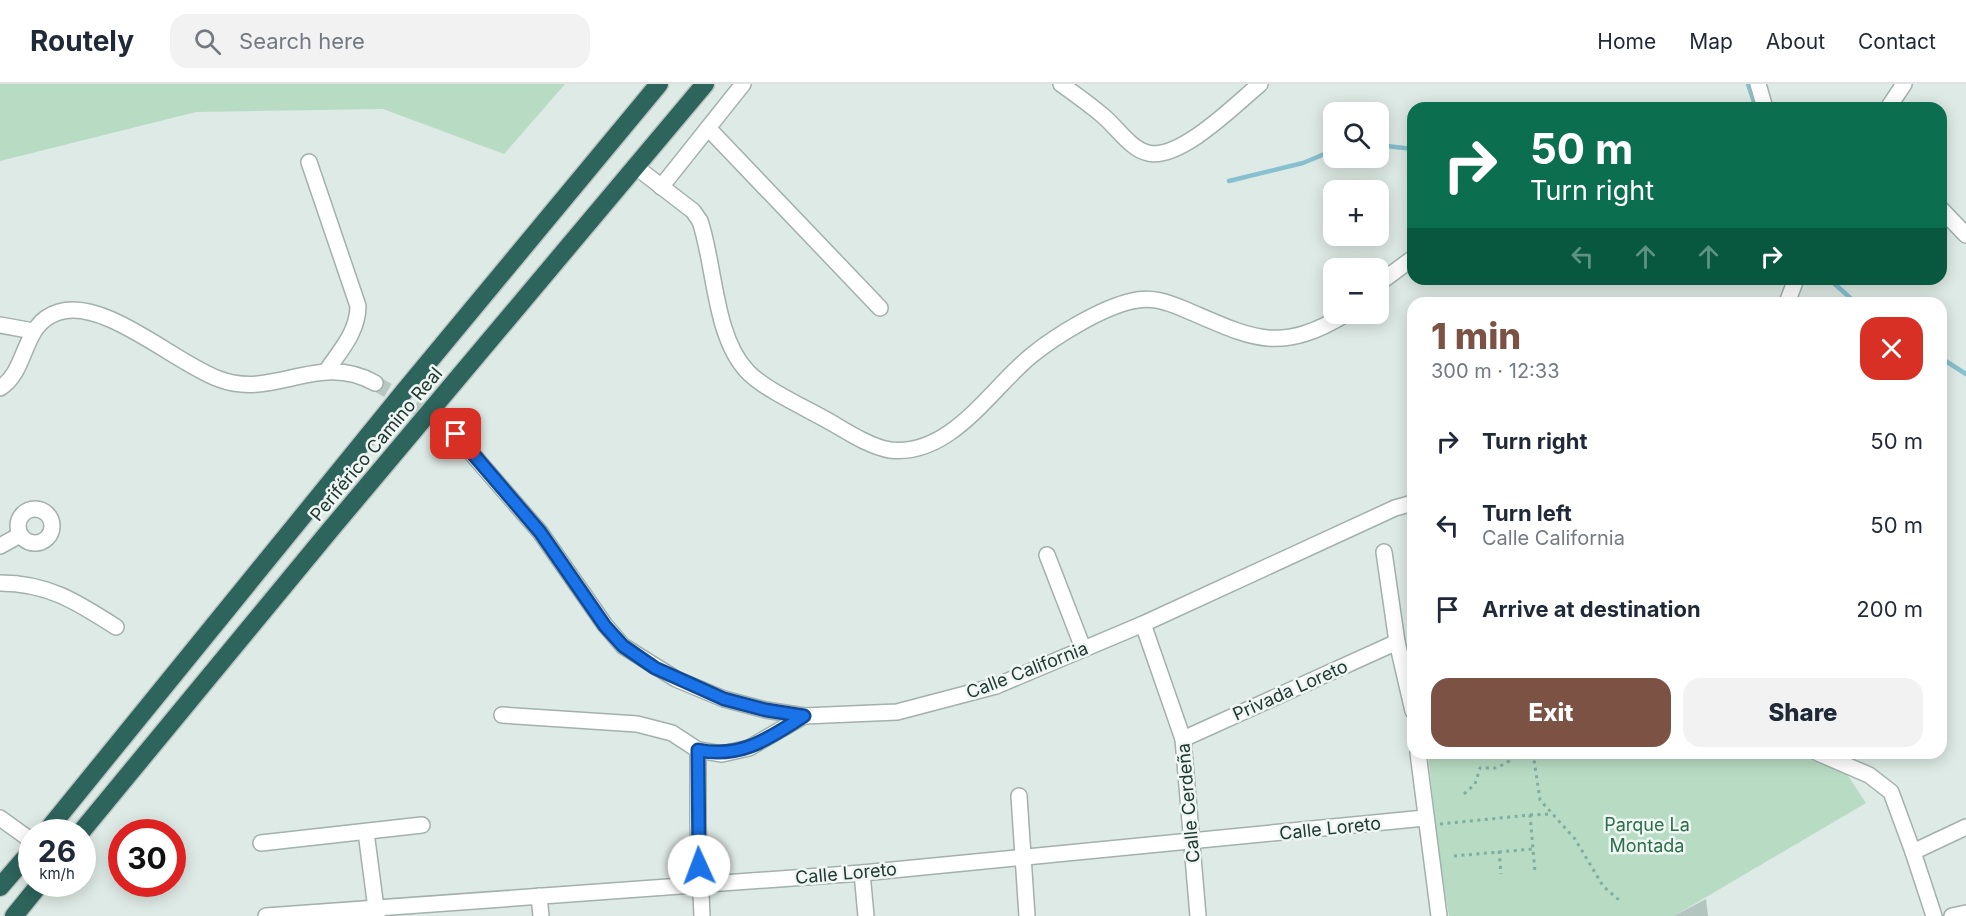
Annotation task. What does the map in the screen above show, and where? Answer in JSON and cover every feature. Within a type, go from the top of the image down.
[{"type":"highway","name":"Periférico Camino Real","points":[[57,819],[402,394],[659,84]]},
{"type":"highway","name":"Periférico Camino Real","points":[[92,819],[331,529],[705,84]]},
{"type":"highway","points":[[0,887],[18,866]]},
{"type":"highway","points":[[14,916],[29,897]]},
{"type":"street","points":[[661,187],[744,84]]},
{"type":"street","points":[[1061,84],[1104,116],[1138,148],[1147,153],[1156,154],[1185,143],[1260,84]]},
{"type":"street","points":[[1758,84],[1763,102]]},
{"type":"street","points":[[1892,102],[1904,84]]},
{"type":"street","points":[[708,128],[880,308]]},
{"type":"street","points":[[309,162],[358,306],[358,318],[353,332],[327,370]]},
{"type":"street","points":[[636,166],[693,211],[700,221],[724,323],[737,357],[748,373],[836,425],[888,450],[908,450],[945,436],[1034,354],[1059,337],[1114,307],[1133,301],[1149,299],[1166,302],[1233,330],[1268,339],[1293,338],[1308,334],[1327,324]]},
{"type":"street","points":[[1947,216],[1966,236]]},
{"type":"street","points":[[1389,276],[1407,262]]},
{"type":"street","points":[[0,388],[16,371],[33,331],[46,318],[74,308],[88,309],[221,380],[253,384],[327,370],[360,374],[375,383]]},
{"type":"street","points":[[0,325],[33,331]]},
{"type":"street","name":"Calle California","points":[[447,425],[540,532],[605,626],[623,646],[655,668],[724,699],[766,710],[804,716],[897,712],[939,703],[996,686],[1143,624],[1273,562],[1407,505]]},
{"type":"street","points":[[0,546],[20,535]]},
{"type":"street","points":[[1384,552],[1397,642],[1407,677]]},
{"type":"street","points":[[1047,555],[1083,648]]},
{"type":"street","points":[[0,583],[36,585],[72,599],[116,627]]},
{"type":"street","name":"Calle Cerdeña","points":[[1143,624],[1183,739],[1198,916]]},
{"type":"street","name":"Privada Loreto","points":[[1183,739],[1397,642]]},
{"type":"street","points":[[502,715],[637,724],[672,733],[698,750],[722,754],[748,748],[804,716]]},
{"type":"street","points":[[698,750],[702,916]]},
{"type":"street","points":[[1419,759],[1439,916]]},
{"type":"street","points":[[1832,759],[1869,775],[1891,792],[1934,916]]},
{"type":"street","points":[[1019,796],[1027,916]]},
{"type":"street","points":[[0,818],[18,832]]},
{"type":"street","name":"Calle Loreto","points":[[266,916],[376,912],[539,896],[861,873],[1426,822]]},
{"type":"street","points":[[261,843],[422,825]]},
{"type":"street","points":[[1913,852],[1966,827]]},
{"type":"street","points":[[366,832],[376,912]]},
{"type":"street","points":[[861,873],[866,916]]},
{"type":"street","points":[[539,896],[541,916]]},
{"type":"street","points":[[1952,916],[1966,913]]},
{"type":"path","points":[[1464,794],[1475,784],[1480,768],[1497,768],[1509,759]]},
{"type":"path","points":[[1534,759],[1540,800],[1575,839],[1603,886],[1619,900]]},
{"type":"path","points":[[1426,822],[1552,814]]},
{"type":"path","points":[[1530,815],[1536,872]]},
{"type":"path","points":[[1454,856],[1533,849]]},
{"type":"path","points":[[1499,851],[1501,873]]},
{"type":"green space","points":[[0,84],[565,84],[504,154],[383,109],[196,112],[0,161]]},
{"type":"green space","name":"Parque La Montada","points":[[1429,759],[1837,759],[1866,803],[1674,916],[1449,916],[1439,856]]},
{"type":"building","points":[[1706,899],[1708,916],[1674,916]]},
{"type":"waterway","points":[[1748,84],[1754,102]]},
{"type":"waterway","points":[[1389,146],[1407,148]]},
{"type":"waterway","points":[[1229,181],[1303,163],[1323,155]]},
{"type":"waterway","points":[[1836,285],[1849,297]]},
{"type":"waterway","points":[[1947,362],[1966,374]]},
{"type":"tunnel","points":[[375,383],[447,425]]},
{"type":"route","points":[[456,434],[560,557],[605,626],[623,646],[655,668],[724,699],[766,710],[804,716],[748,748],[733,753],[722,754],[698,750],[699,866]]}]
